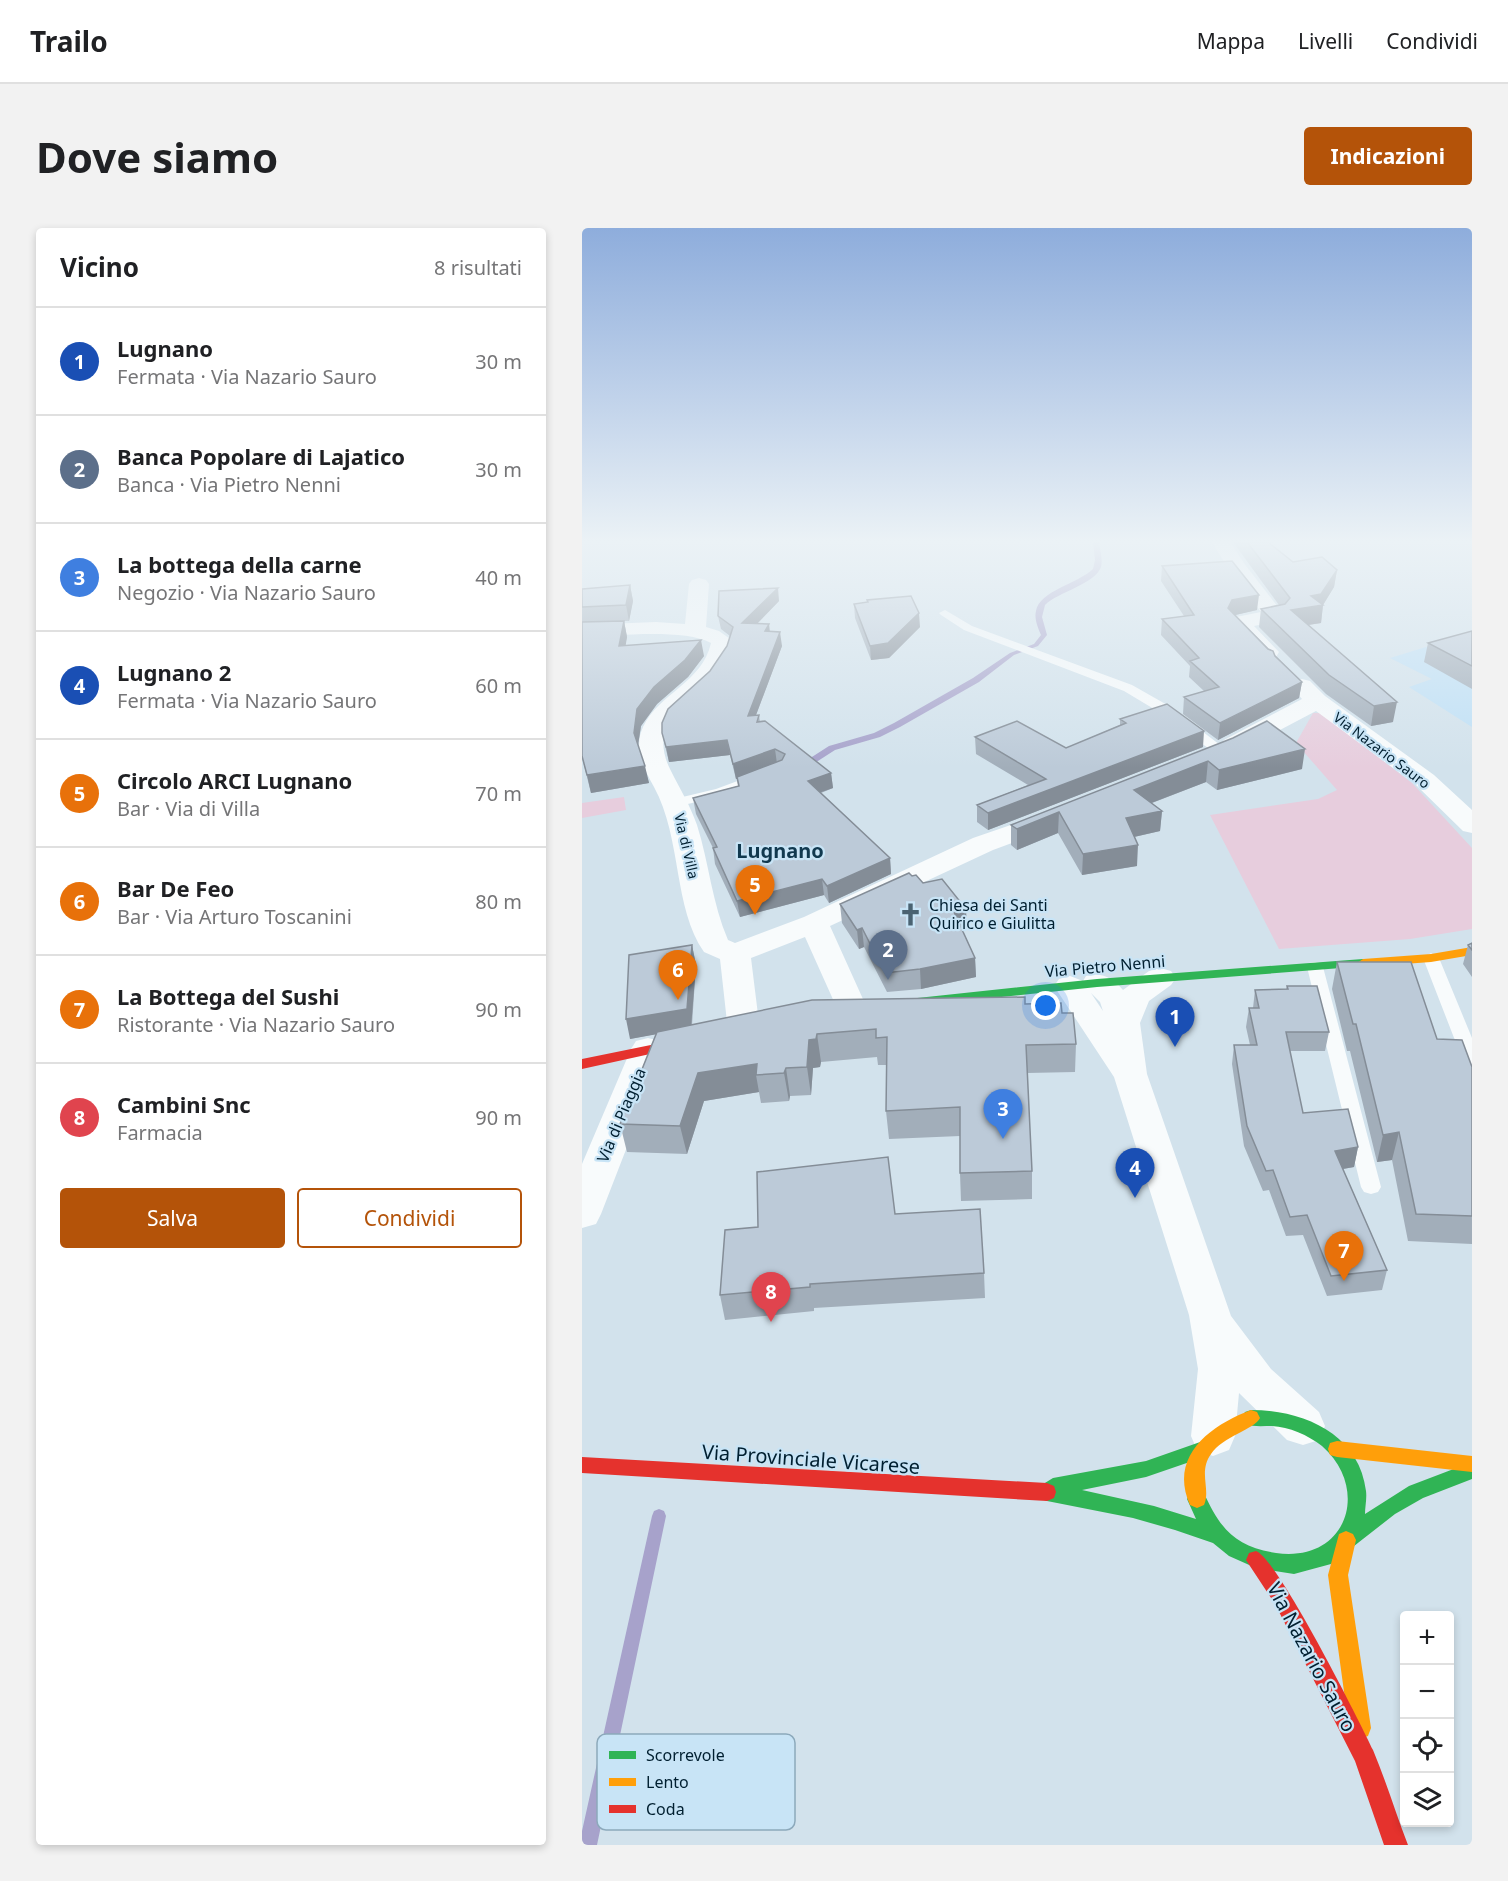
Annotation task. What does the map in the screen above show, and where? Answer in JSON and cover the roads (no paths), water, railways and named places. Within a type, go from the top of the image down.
[{"type":"main road","name":"Via Pietro Nenni","points":[[891,1004],[1084,984],[1431,958],[1472,951]]},
{"type":"main road","points":[[582,1064],[712,1037]]},
{"type":"main road","points":[[1472,1464],[1320,1437],[1277,1418],[1251,1418],[1227,1426],[1208,1442],[1196,1464],[1193,1488],[1201,1512],[1217,1536],[1234,1550],[1256,1560],[1278,1565],[1298,1565],[1317,1561],[1333,1552],[1388,1508],[1416,1492],[1472,1470]]},
{"type":"main road","points":[[1320,1437],[1348,1464],[1357,1484],[1359,1503],[1356,1523],[1346,1540]]},
{"type":"main road","name":"Via Provinciale Vicarese","points":[[1037,1490],[1146,1469],[1181,1458],[1208,1442]]},
{"type":"main road","name":"Via Provinciale Vicarese","points":[[582,1465],[953,1488],[1037,1490],[1149,1512],[1181,1521],[1217,1536]]},
{"type":"main road","name":"Via Nazario Sauro","points":[[1346,1540],[1338,1575],[1364,1756]]},
{"type":"main road","name":"Via Nazario Sauro","points":[[1256,1560],[1282,1597],[1364,1756],[1396,1845]]},
{"type":"street","points":[[695,630],[696,617]]},
{"type":"street","name":"Via Nazario Sauro","points":[[1266,617],[1238,622],[1317,702],[1425,780],[1472,825]]},
{"type":"street","name":"Via di Villa","points":[[582,631],[695,630],[715,635],[722,640],[719,659],[693,690],[659,719],[654,728],[650,747],[652,761],[675,803],[705,927],[715,946],[735,954]]},
{"type":"street","points":[[1189,764],[1221,751],[1317,702]]},
{"type":"street","points":[[744,1031],[735,954],[814,923],[983,844],[1080,808]]},
{"type":"street","points":[[814,923],[850,1009]]},
{"type":"street","points":[[1124,1023],[1135,996],[1160,978]]},
{"type":"street","points":[[1084,984],[1105,988],[1115,1000],[1124,1023],[1130,1074],[1210,1315],[1219,1369],[1208,1442]]},
{"type":"street","points":[[1084,984],[1109,1040],[1130,1074]]},
{"type":"street","name":"Via di Piaggia","points":[[582,1214],[603,1156],[648,1049]]},
{"type":"street","points":[[1210,1315],[1248,1375],[1268,1397],[1320,1437]]},
{"type":"lane","points":[[952,617],[968,628],[1128,688],[1164,709],[1221,751]]},
{"type":"lane","points":[[675,803],[721,792],[768,773]]},
{"type":"lane","points":[[1431,958],[1472,1062]]},
{"type":"lane","points":[[1315,967],[1371,1187]]},
{"type":"waterway","points":[[804,766],[832,748],[877,735],[897,725],[976,680],[1012,654],[1036,645],[1044,635],[1039,617]]},
{"type":"waterway","points":[[612,1734],[659,1516]]},
{"type":"waterway","points":[[588,1845],[597,1803]]},
{"type":"place","name":"Chiesa dei Santi Quirico e Giulitta","points":[[911,914]]},
{"type":"place","name":"Circolo ARCI Lugnano","points":[[755,915]]},
{"type":"place","name":"Banca Popolare di Lajatico","points":[[888,980]]},
{"type":"place","name":"Bar De Feo","points":[[678,1000]]},
{"type":"place","name":"Lugnano","points":[[1175,1047]]},
{"type":"place","name":"La bottega della carne","points":[[1003,1139]]},
{"type":"place","name":"Lugnano 2","points":[[1135,1198]]},
{"type":"place","name":"La Bottega del Sushi","points":[[1344,1281]]},
{"type":"place","name":"Cambini Snc","points":[[771,1322]]},
{"type":"district","name":"Lugnano","points":[[780,850]]}]
